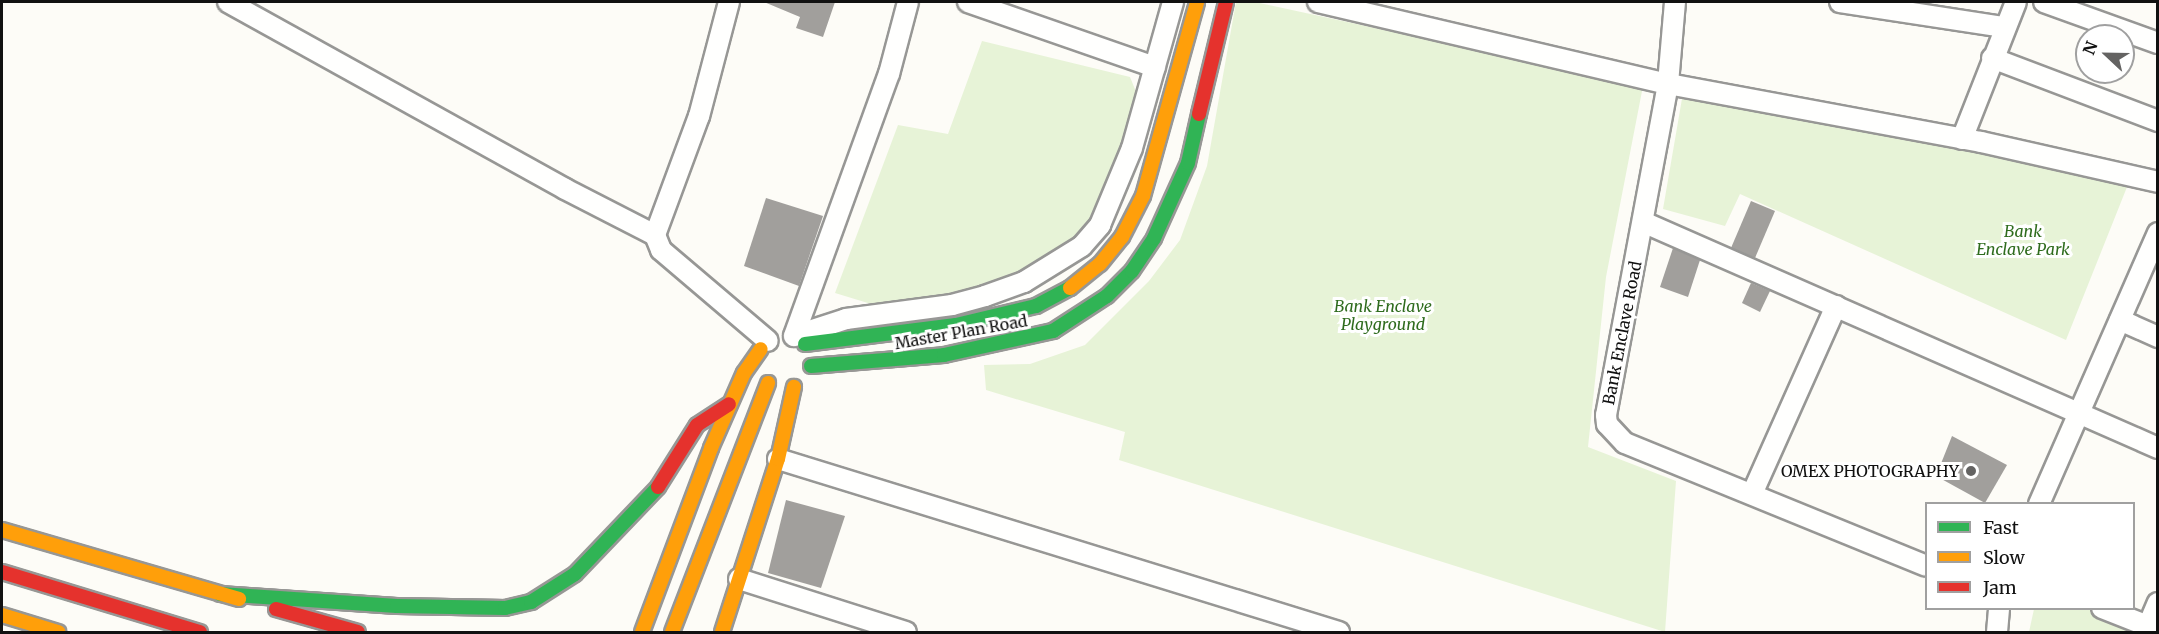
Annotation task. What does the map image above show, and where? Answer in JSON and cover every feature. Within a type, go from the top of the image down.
[{"type":"main road","name":"Master Plan Road","points":[[811,366],[944,355],[1020,341],[1053,331],[1107,296],[1132,271],[1154,238],[1188,163],[1226,2]]},
{"type":"main road","points":[[642,633],[729,404],[764,345],[779,335],[799,340],[956,325],[1036,306],[1069,289],[1100,264],[1122,237],[1143,196],[1195,7],[1172,4]]},
{"type":"main road","points":[[764,345],[758,368],[768,383],[785,389],[802,382],[811,366],[799,340]]},
{"type":"main road","points":[[672,633],[768,383]]},
{"type":"main road","points":[[722,633],[778,459],[794,387]]},
{"type":"main road","points":[[220,594],[408,606],[505,608],[531,602],[575,574],[658,488],[697,425],[729,404]]},
{"type":"main road","points":[[2,530],[358,633]]},
{"type":"main road","points":[[2,572],[200,633]]},
{"type":"main road","points":[[2,615],[58,633]]},
{"type":"street","points":[[228,2],[565,189],[655,235],[661,250],[764,345]]},
{"type":"street","points":[[655,235],[699,116],[729,2]]},
{"type":"street","points":[[799,340],[889,74],[908,2]]},
{"type":"street","points":[[968,2],[1155,67]]},
{"type":"street","points":[[1318,2],[1668,84],[1962,139],[2157,182]]},
{"type":"street","name":"Bank Enclave Road","points":[[1675,2],[1668,84],[1644,222],[1606,415],[1608,424],[1624,443],[1925,566]]},
{"type":"street","points":[[1840,2],[2004,27]]},
{"type":"street","points":[[1962,139],[2004,27],[2016,2]]},
{"type":"street","points":[[2044,2],[2157,43]]},
{"type":"street","points":[[799,340],[846,319],[952,305],[1024,282],[1058,264],[1082,246],[1100,225],[1132,148],[1172,4]]},
{"type":"street","points":[[1992,58],[2157,121]]},
{"type":"street","points":[[1644,222],[2080,412],[2157,448]]},
{"type":"street","points":[[2040,502],[2120,320],[2151,266],[2157,233]]},
{"type":"street","points":[[1752,494],[1836,306]]},
{"type":"street","points":[[2120,320],[2157,337]]},
{"type":"street","points":[[778,459],[1339,633]]},
{"type":"street","points":[[739,579],[906,633]]},
{"type":"street","points":[[2105,610],[2153,628],[2157,603]]},
{"type":"street","points":[[1997,633],[1999,610]]},
{"type":"green space","name":"Bank Enclave Playground","points":[[1236,2],[1255,2],[1643,86],[1606,277],[1588,447],[1676,481],[1665,632],[1119,460],[1125,432],[986,390],[984,365],[1030,364],[1085,345],[1149,281],[1180,240],[1207,166]]},
{"type":"green space","points":[[982,41],[1130,77],[1141,104],[1099,225],[1044,273],[962,300],[881,307],[835,293],[898,125],[948,134]]},
{"type":"green space","name":"Bank Enclave Park","points":[[1684,87],[2127,187],[2066,340],[1740,194],[1725,226],[1663,209]]},
{"type":"green space","points":[[2034,610],[2126,610],[2157,632],[2029,632]]},
{"type":"building","points":[[764,2],[835,2],[823,37],[796,28],[800,17]]},
{"type":"building","points":[[766,198],[823,216],[799,286],[744,266]]},
{"type":"building","points":[[1751,201],[1775,211],[1755,258],[1731,248]]},
{"type":"building","points":[[1673,248],[1700,260],[1688,297],[1660,287]]},
{"type":"building","points":[[1751,283],[1770,291],[1760,312],[1742,303]]},
{"type":"building","name":"OMEX PHOTOGRAPHY","points":[[1952,436],[2007,465],[1986,502],[1936,476]]},
{"type":"building","points":[[786,500],[845,516],[821,588],[768,573]]},
{"type":"traffic: fast","points":[[811,366],[944,355],[1053,331],[1107,296],[1132,271],[1154,238],[1188,163],[1199,114]]},
{"type":"traffic: fast","points":[[805,344],[956,325],[1036,306],[1070,288]]},
{"type":"traffic: fast","points":[[220,594],[397,606],[505,608],[531,602],[575,574],[658,487]]},
{"type":"traffic: slow","points":[[1070,288],[1100,264],[1122,237],[1143,196],[1197,2]]},
{"type":"traffic: slow","points":[[642,632],[711,448],[744,373],[761,349]]},
{"type":"traffic: slow","points":[[672,632],[768,383]]},
{"type":"traffic: slow","points":[[722,632],[778,459],[794,387]]},
{"type":"traffic: slow","points":[[2,530],[239,599]]},
{"type":"traffic: slow","points":[[2,615],[58,632]]},
{"type":"traffic: jam","points":[[1199,114],[1226,2]]},
{"type":"traffic: jam","points":[[658,487],[697,425],[729,404]]},
{"type":"traffic: jam","points":[[2,572],[200,632]]},
{"type":"traffic: jam","points":[[276,609],[358,632]]},
{"type":"place","name":"OMEX PHOTOGRAPHY","points":[[1971,471]]}]
